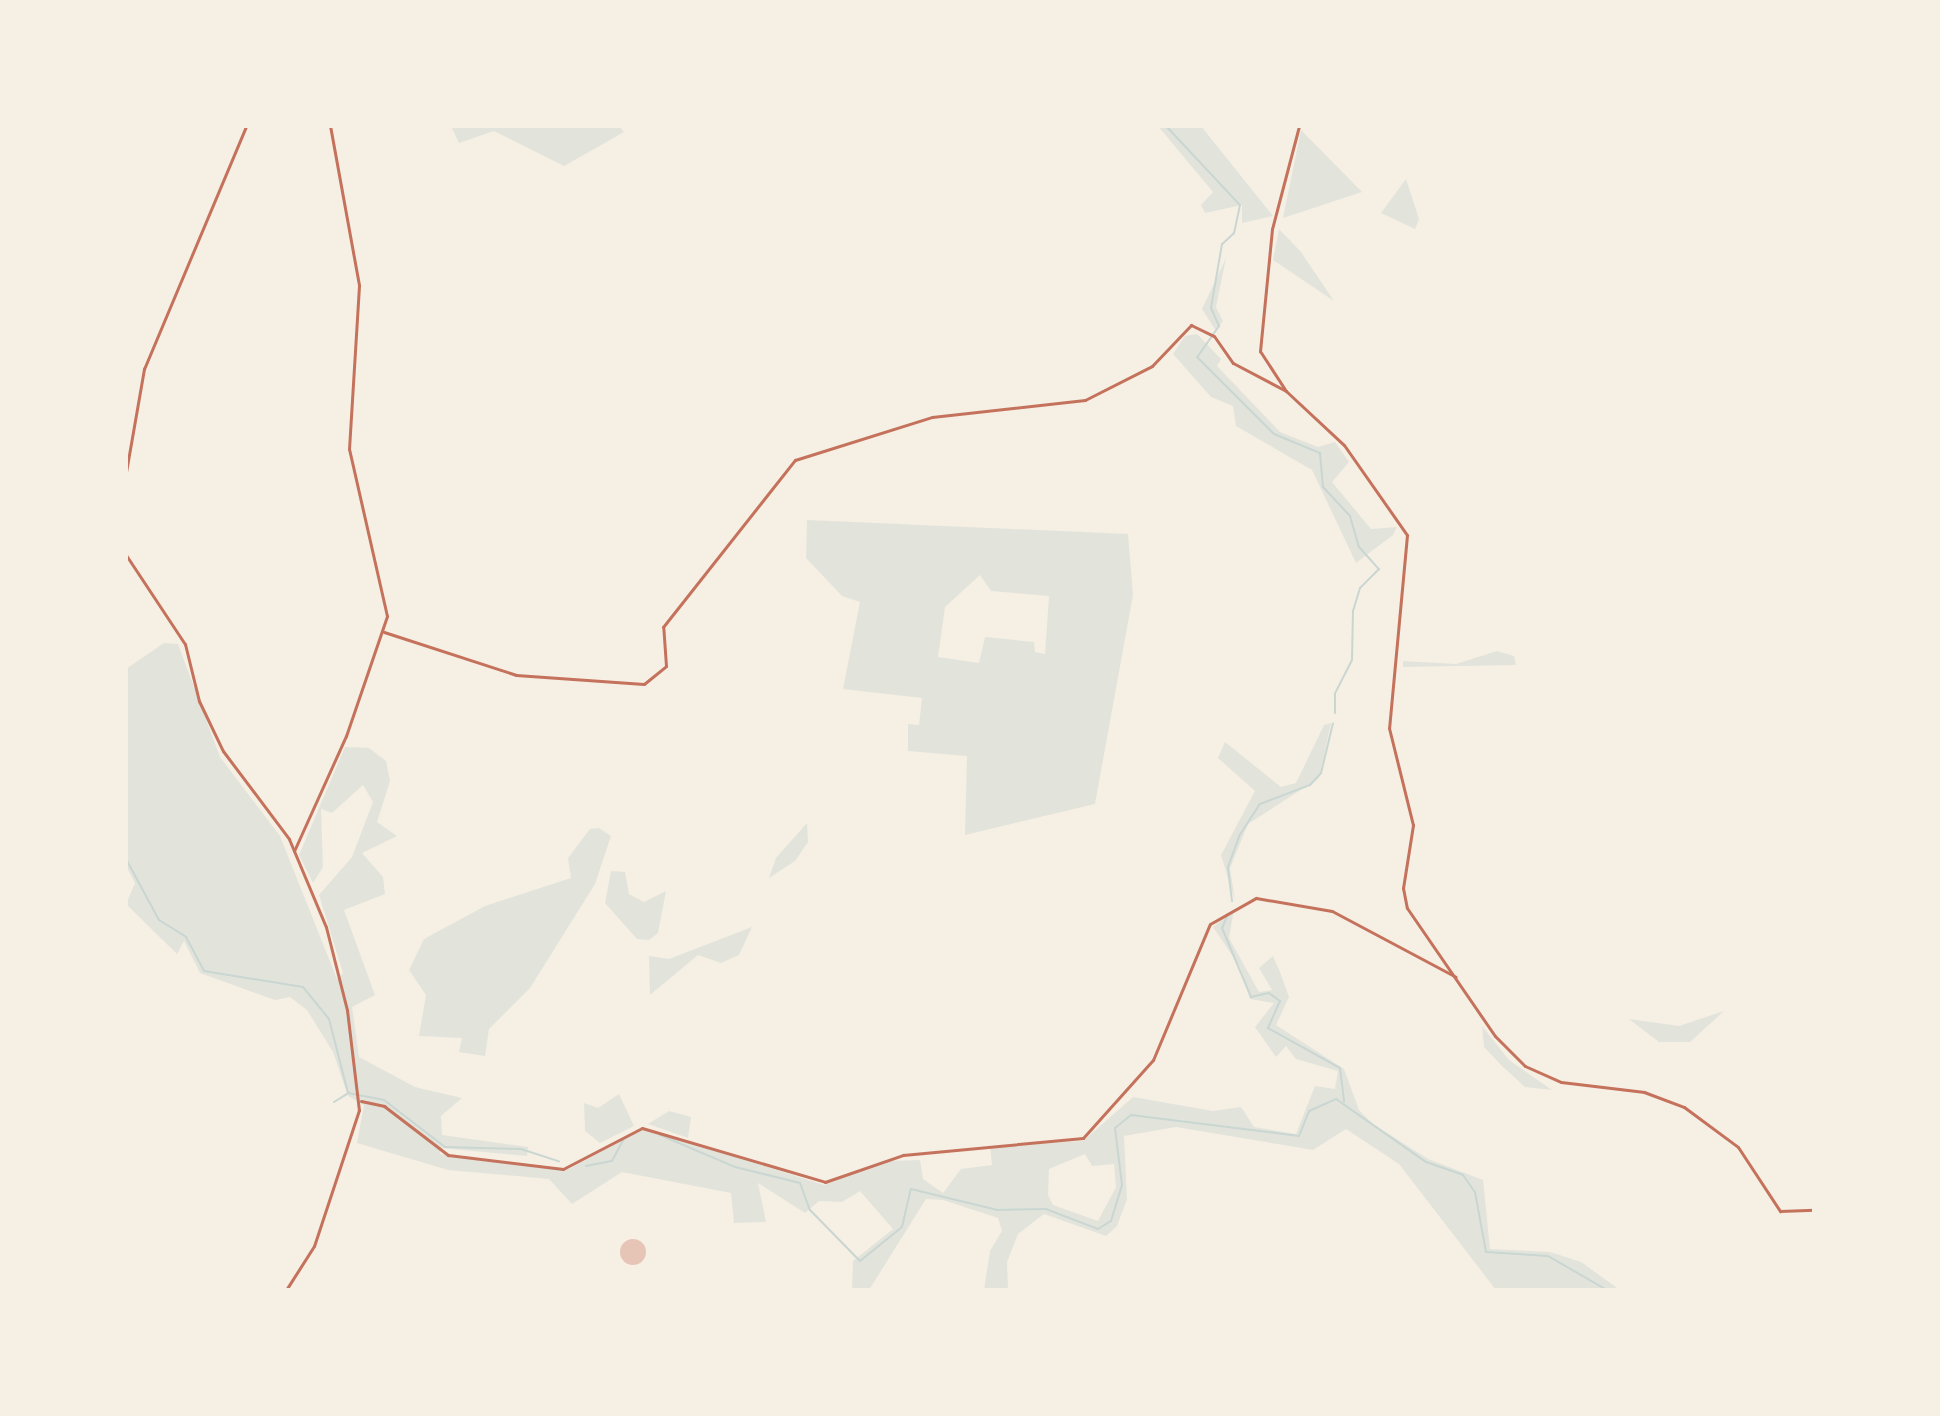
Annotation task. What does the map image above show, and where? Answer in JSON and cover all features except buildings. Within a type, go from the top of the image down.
[{"type":"street","points":[[126,472],[144,369],[246,126]]},
{"type":"street","points":[[294,851],[384,632],[385,589],[349,449],[359,285],[330,126]]},
{"type":"street","points":[[1299,126],[1272,229],[1260,351],[1286,391],[1344,445],[1407,535],[1389,728],[1413,825],[1403,888],[1414,921],[1525,1066],[1561,1082],[1644,1092],[1684,1107],[1738,1147],[1780,1211],[1814,1210]]},
{"type":"street","points":[[384,632],[516,675],[651,682],[666,666],[663,627],[787,464],[932,417],[1085,400],[1152,366],[1191,325],[1209,331],[1233,363],[1286,391]]},
{"type":"street","points":[[126,555],[185,644],[199,701],[223,751],[294,851],[334,955],[361,1101],[314,1246],[286,1290]]},
{"type":"street","points":[[361,1101],[384,1106],[448,1155],[563,1169],[642,1128],[825,1182],[903,1155],[1083,1138],[1153,1060],[1210,924],[1256,898],[1332,911],[1456,977]]},
{"type":"shaded area","points":[[451,126],[619,126],[624,132],[564,166],[494,131],[459,143]]},
{"type":"shaded area","points":[[1158,126],[1201,126],[1273,216],[1242,223],[1242,205],[1205,213],[1201,205],[1213,192]]},
{"type":"shaded area","points":[[1301,130],[1362,192],[1283,218]]},
{"type":"shaded area","points":[[1406,179],[1419,219],[1415,229],[1381,213]]},
{"type":"shaded area","points":[[1279,229],[1301,252],[1334,301],[1273,260]]},
{"type":"shaded area","points":[[1226,258],[1216,307],[1223,321],[1216,331],[1202,309]]},
{"type":"shaded area","points":[[1197,334],[1221,359],[1217,366],[1280,432],[1318,447],[1335,442],[1349,462],[1332,482],[1371,529],[1397,527],[1393,535],[1356,563],[1312,470],[1236,426],[1233,406],[1211,397],[1173,354],[1185,336]]},
{"type":"shaded area","points":[[807,520],[1128,534],[1133,595],[1095,804],[965,835],[967,756],[908,751],[908,724],[919,725],[922,698],[843,689],[860,602],[842,596],[806,558]],"holes":[[[980,575],[991,591],[1049,596],[1045,654],[1035,652],[1034,642],[985,637],[979,663],[938,657],[945,607]]]},
{"type":"shaded area","points":[[164,643],[178,644],[220,757],[280,836],[337,979],[343,973],[319,895],[352,857],[373,802],[363,785],[332,813],[321,809],[323,867],[313,883],[299,855],[345,747],[369,748],[386,761],[390,781],[377,822],[397,836],[362,853],[383,877],[385,894],[344,910],[375,995],[352,1007],[359,1057],[415,1087],[462,1098],[441,1116],[442,1135],[528,1147],[527,1156],[441,1148],[440,1154],[569,1169],[644,1128],[824,1185],[889,1161],[920,1160],[923,1179],[943,1193],[961,1169],[992,1165],[990,1146],[1083,1141],[1133,1097],[1213,1111],[1241,1107],[1254,1127],[1296,1134],[1315,1086],[1335,1089],[1338,1071],[1296,1059],[1286,1046],[1276,1057],[1255,1027],[1274,1003],[1250,999],[1240,967],[1213,927],[1234,909],[1229,938],[1259,992],[1272,990],[1259,968],[1273,956],[1280,972],[1289,997],[1276,1025],[1344,1069],[1359,1110],[1373,1124],[1428,1159],[1483,1180],[1490,1249],[1550,1252],[1581,1262],[1620,1290],[1496,1290],[1399,1164],[1346,1129],[1313,1150],[1176,1127],[1124,1136],[1127,1199],[1117,1226],[1106,1236],[1044,1214],[1018,1234],[1007,1262],[1008,1290],[984,1290],[990,1251],[1002,1231],[998,1218],[943,1200],[926,1199],[869,1290],[852,1290],[853,1261],[893,1229],[860,1191],[842,1202],[819,1201],[805,1213],[758,1183],[766,1222],[734,1223],[731,1193],[622,1172],[572,1204],[549,1179],[448,1170],[357,1143],[364,1105],[348,1096],[333,1052],[307,1010],[290,997],[275,1000],[200,973],[184,941],[177,954],[126,904],[135,883],[126,866],[126,669]],"holes":[[[1085,1154],[1092,1166],[1114,1164],[1116,1187],[1098,1221],[1053,1205],[1048,1195],[1049,1169]]]},
{"type":"shaded area","points":[[1497,651],[1514,656],[1516,665],[1403,667],[1403,661],[1456,664]]},
{"type":"shaded area","points":[[1331,723],[1319,778],[1248,824],[1230,868],[1235,901],[1221,855],[1255,791],[1218,758],[1225,742],[1281,787],[1296,783],[1324,725]]},
{"type":"shaded area","points":[[807,823],[808,842],[795,861],[769,878],[776,858]]},
{"type":"shaded area","points":[[599,828],[611,836],[595,884],[530,988],[489,1029],[485,1056],[459,1052],[462,1038],[419,1036],[426,995],[409,970],[424,939],[485,906],[571,878],[568,858],[590,829]]},
{"type":"shaded area","points":[[611,871],[625,872],[629,894],[644,902],[666,891],[658,933],[649,940],[637,939],[605,903]]},
{"type":"shaded area","points":[[752,927],[739,955],[721,963],[698,955],[650,995],[649,956],[669,959]]},
{"type":"shaded area","points":[[1724,1011],[1690,1042],[1659,1042],[1629,1019],[1679,1026]]},
{"type":"shaded area","points":[[1482,1026],[1509,1060],[1552,1090],[1525,1087],[1502,1066],[1484,1047]]},
{"type":"shaded area","points":[[619,1094],[634,1126],[600,1143],[585,1131],[584,1103],[598,1108]]},
{"type":"shaded area","points":[[669,1111],[691,1117],[688,1138],[648,1124]]},
{"type":"waterway","points":[[1166,126],[1240,205],[1234,233],[1222,244],[1211,308],[1219,326],[1197,357],[1274,434],[1320,453],[1323,487],[1350,516],[1359,547],[1379,569],[1360,588],[1353,611],[1352,660],[1335,694],[1335,713]]},
{"type":"waterway","points":[[1232,901],[1228,867],[1239,836],[1260,804],[1310,785],[1321,773],[1333,723]]},
{"type":"waterway","points":[[126,859],[159,920],[186,937],[204,971],[303,987],[329,1019],[348,1093],[384,1100],[445,1147],[521,1149],[559,1161]]},
{"type":"waterway","points":[[1228,914],[1222,928],[1251,997],[1269,993],[1280,1001],[1268,1028],[1340,1068],[1344,1102]]},
{"type":"waterway","points":[[334,1102],[347,1094]]},
{"type":"waterway","points":[[660,1135],[735,1167],[800,1183],[810,1210],[860,1261],[902,1227],[911,1189],[997,1210],[1046,1209],[1098,1229],[1111,1221],[1122,1185],[1115,1128],[1131,1115],[1299,1136],[1309,1111],[1336,1099],[1426,1162],[1463,1175],[1475,1192],[1486,1252],[1548,1256],[1607,1290]]},
{"type":"waterway","points":[[586,1166],[612,1161],[624,1138]]}]
